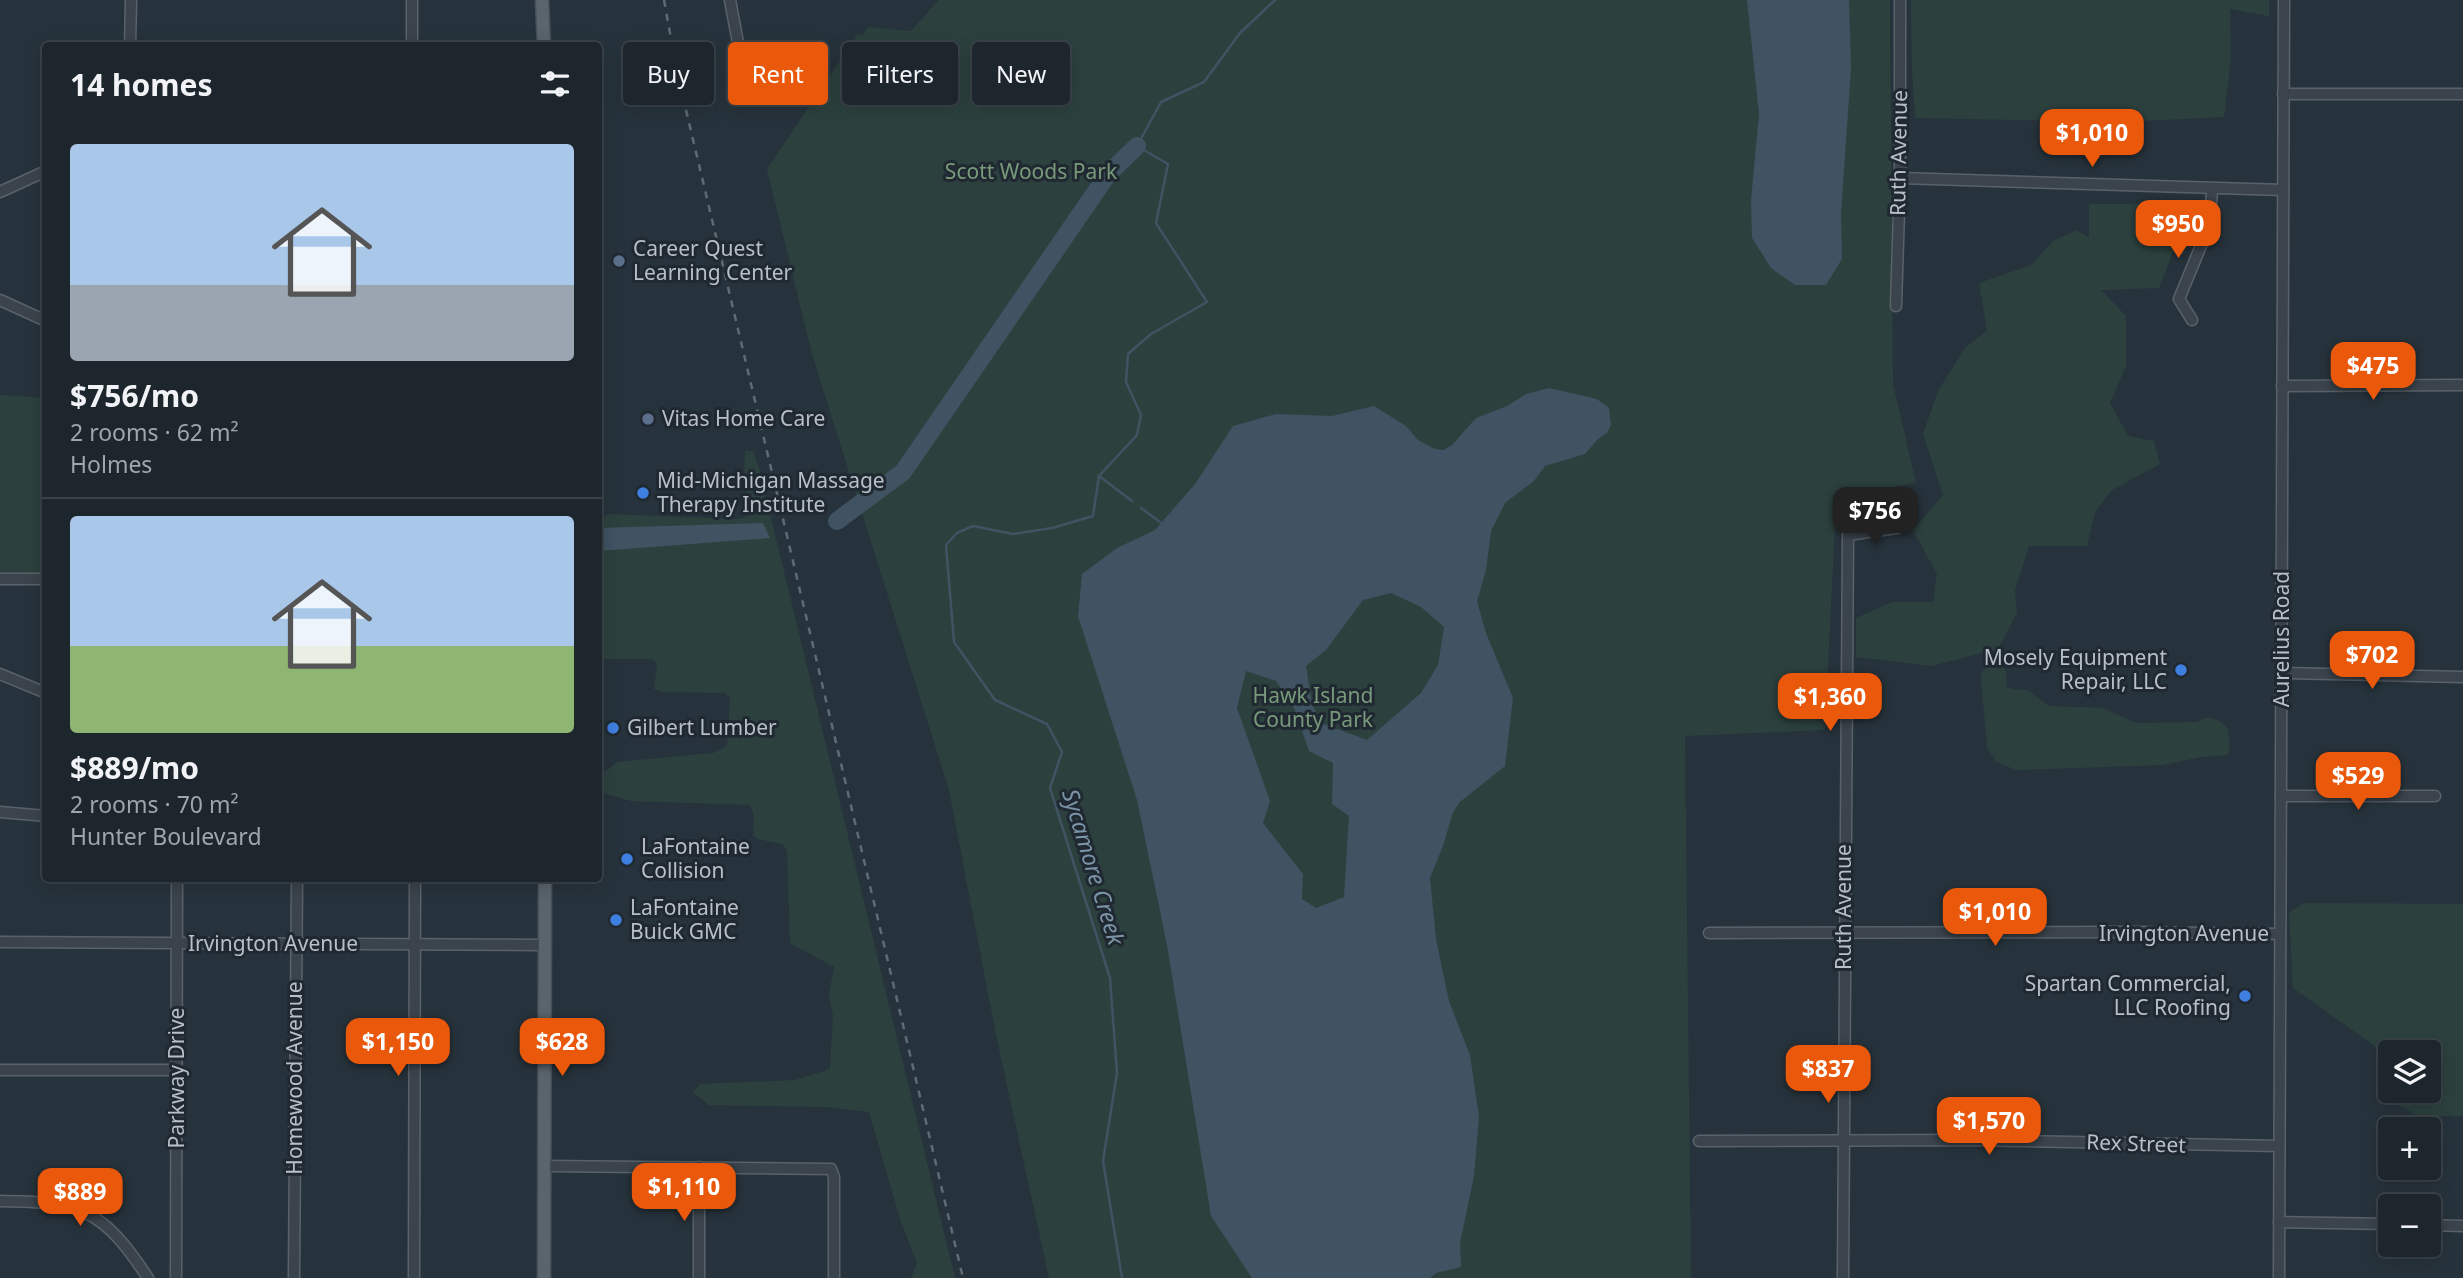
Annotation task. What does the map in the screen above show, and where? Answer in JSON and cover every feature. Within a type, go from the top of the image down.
[{"type":"main road","points":[[542,0],[544,42]]},
{"type":"main road","points":[[544,1278],[545,882]]},
{"type":"street","points":[[130,42],[131,0]]},
{"type":"street","points":[[412,0],[412,42]]},
{"type":"street","points":[[730,0],[738,42]]},
{"type":"street","name":"Ruth Avenue","points":[[1896,306],[1900,178],[1900,0]]},
{"type":"street","name":"Aurelius Road","points":[[2279,1278],[2284,0]]},
{"type":"street","points":[[2283,94],[2463,94]]},
{"type":"street","points":[[0,192],[42,173]]},
{"type":"street","points":[[1900,178],[2283,190]]},
{"type":"street","points":[[2192,320],[2179,299],[2210,224],[2212,189]]},
{"type":"street","points":[[0,300],[42,319]]},
{"type":"street","points":[[2282,386],[2463,385]]},
{"type":"street","name":"Ruth Avenue","points":[[1843,1278],[1849,536],[1897,528]]},
{"type":"street","points":[[0,579],[42,579]]},
{"type":"street","points":[[2282,673],[2463,677]]},
{"type":"street","points":[[0,674],[42,692]]},
{"type":"street","points":[[2281,796],[2435,796]]},
{"type":"street","points":[[0,812],[42,816]]},
{"type":"street","name":"Parkway Drive","points":[[176,1278],[177,882]]},
{"type":"street","name":"Homewood Avenue","points":[[294,1278],[297,882]]},
{"type":"street","points":[[414,1278],[415,882]]},
{"type":"street","name":"Irvington Avenue","points":[[1709,933],[2280,934]]},
{"type":"street","name":"Irvington Avenue","points":[[0,942],[545,944]]},
{"type":"street","points":[[0,1070],[177,1070]]},
{"type":"street","name":"Rex Street","points":[[1699,1141],[1968,1140],[2279,1146]]},
{"type":"street","points":[[545,1166],[831,1169],[834,1177],[834,1278]]},
{"type":"street","points":[[699,1167],[699,1278]]},
{"type":"street","points":[[0,1201],[45,1202],[64,1205],[89,1214],[113,1231],[127,1246],[148,1278]]},
{"type":"street","points":[[2279,1222],[2378,1224]]},
{"type":"street","points":[[2441,1225],[2463,1226]]},
{"type":"green space","name":"Hawk Island County Park","points":[[939,0],[1890,0],[1893,384],[1916,483],[1876,490],[1878,515],[1836,503],[1825,730],[1685,736],[1691,1278],[1049,1278],[996,1035],[949,790],[812,354],[767,169],[810,105],[828,105],[828,79],[842,58],[842,105],[958,105],[958,42],[853,42],[858,34],[863,35],[868,27],[911,31]]},
{"type":"green space","points":[[1911,0],[2269,0],[2269,16],[2230,9],[2231,58],[2224,117],[2119,122],[1915,118]]},
{"type":"green space","points":[[2089,204],[2201,204],[2184,255],[2173,252],[2159,288],[2101,290],[2126,316],[2126,366],[2110,403],[2128,436],[2154,441],[2160,464],[2112,490],[2095,512],[2087,546],[2029,546],[2015,590],[2017,613],[1998,649],[1931,666],[1856,657],[1856,618],[1892,602],[1933,602],[1937,574],[1913,530],[1943,495],[1923,434],[1938,391],[1965,348],[1987,331],[1979,283],[2031,265],[2053,241],[2077,230],[2089,238]]},
{"type":"green space","points":[[0,395],[42,398],[42,578],[0,577]]},
{"type":"green space","points":[[745,451],[753,451],[955,1278],[911,1278],[917,1263],[901,1222],[869,1112],[825,1107],[709,1105],[693,1092],[700,1084],[795,1080],[830,1069],[833,1016],[829,995],[834,967],[790,943],[787,851],[783,844],[757,839],[753,835],[754,815],[750,805],[631,801],[603,793],[603,773],[617,762],[713,753],[727,746],[730,698],[725,693],[662,692],[654,689],[657,664],[652,659],[602,659],[602,517],[608,514],[739,519],[749,516]]},
{"type":"green space","points":[[1987,663],[2002,665],[2006,672],[2007,687],[2027,690],[2049,706],[2103,708],[2136,723],[2197,722],[2206,718],[2214,719],[2228,729],[2230,750],[2228,755],[2201,757],[2163,765],[2016,770],[1997,762],[1987,748],[1981,676]]},
{"type":"green space","points":[[2303,903],[2463,904],[2463,1116],[2418,1116],[2394,1103],[2441,1103],[2441,1040],[2378,1040],[2378,1048],[2293,988],[2289,913]]},
{"type":"water","points":[[1747,0],[1849,0],[1851,68],[1841,214],[1842,259],[1826,285],[1795,285],[1771,268],[1752,238],[1751,200],[1759,114]]},
{"type":"water","points":[[1549,388],[1597,399],[1609,408],[1611,425],[1607,433],[1585,454],[1545,466],[1534,481],[1505,503],[1491,531],[1486,570],[1477,601],[1486,633],[1513,698],[1505,766],[1460,802],[1453,812],[1430,878],[1436,939],[1449,1001],[1470,1055],[1479,1117],[1474,1176],[1460,1243],[1461,1267],[1436,1273],[1430,1278],[1252,1278],[1211,1216],[1167,945],[1137,800],[1078,616],[1082,574],[1117,548],[1155,530],[1195,484],[1233,426],[1276,414],[1332,416],[1374,406],[1406,426],[1418,440],[1443,450],[1452,445],[1476,418],[1507,406],[1526,394]],"holes":[[[1391,593],[1421,607],[1444,627],[1438,665],[1421,693],[1367,740],[1321,723],[1312,704],[1306,666],[1326,650],[1363,600]],[[1246,671],[1276,681],[1295,710],[1309,751],[1333,763],[1332,804],[1349,816],[1344,897],[1316,908],[1302,899],[1303,874],[1263,823],[1270,801],[1237,708]]]},
{"type":"water","points":[[763,523],[770,538],[602,551],[602,528]]},
{"type":"waterway","name":"Sycamore Creek","points":[[1122,1278],[1103,1161],[1117,1073],[1110,978],[1050,788],[1062,752],[1047,724],[995,700],[954,642],[946,545],[957,533],[973,526],[1013,534],[1052,528],[1093,516],[1099,476],[1137,435],[1141,415],[1126,382],[1128,354],[1151,334],[1207,302],[1156,223],[1168,164],[1137,146],[1161,102],[1204,82],[1240,33],[1275,0]]},
{"type":"waterway","points":[[837,521],[903,472],[1108,174],[1137,146]]},
{"type":"waterway","points":[[1099,476],[1132,501]]},
{"type":"waterway","points":[[1141,508],[1164,525]]},
{"type":"railway","points":[[664,0],[677,72],[963,1278]]},
{"type":"place","name":"Career Quest Learning Center","points":[[619,261]]},
{"type":"place","name":"Vitas Home Care","points":[[648,419]]},
{"type":"place","name":"Mid-Michigan Massage Therapy Institute","points":[[643,493]]},
{"type":"place","name":"Mosely Equipment Repair, LLC","points":[[2181,670]]},
{"type":"place","name":"Gilbert Lumber","points":[[613,728]]},
{"type":"place","name":"LaFontaine Collision","points":[[627,859]]},
{"type":"place","name":"LaFontaine Buick GMC","points":[[616,920]]},
{"type":"place","name":"Spartan Commercial, LLC Roofing","points":[[2245,996]]},
{"type":"park label","name":"Scott Woods Park","points":[[1031,172]]}]
